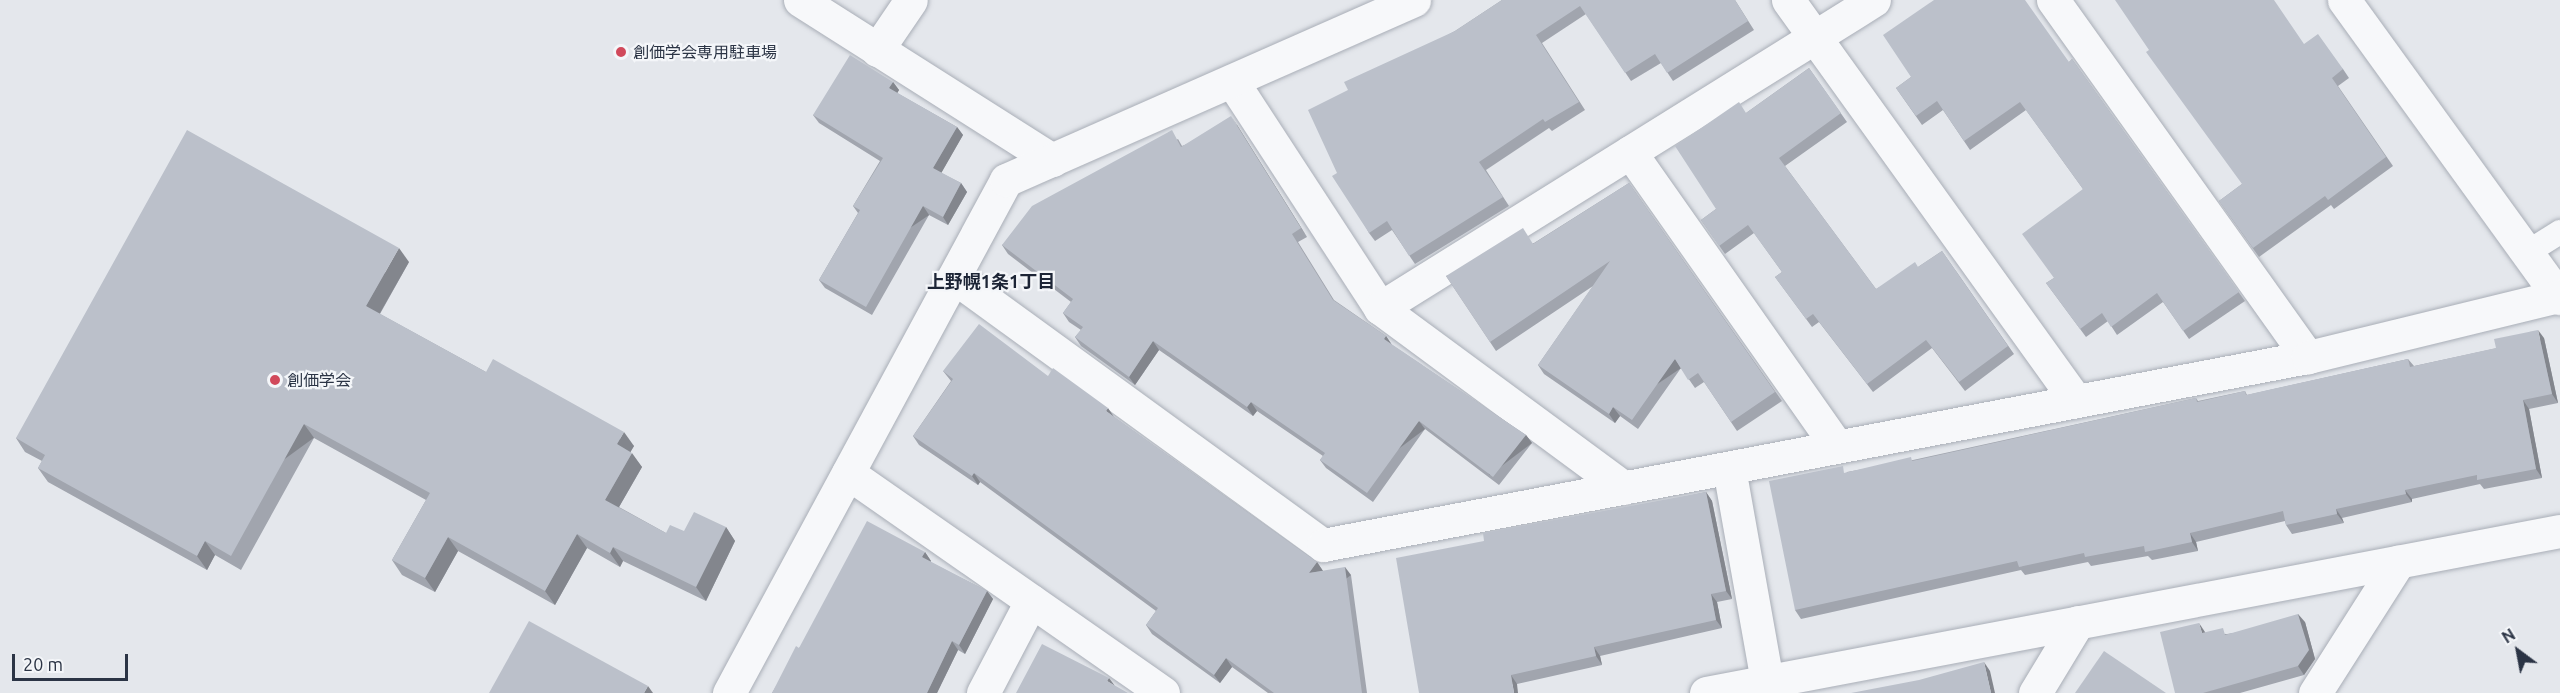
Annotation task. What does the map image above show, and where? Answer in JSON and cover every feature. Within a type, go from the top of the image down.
[{"type":"street","points":[[800,0],[1052,160]]},
{"type":"street","points":[[877,50],[911,0]]},
{"type":"street","points":[[729,693],[1006,180],[1414,0]]},
{"type":"street","points":[[1788,0],[2076,401]]},
{"type":"street","points":[[1380,308],[1874,0]]},
{"type":"street","points":[[2053,0],[2308,357]]},
{"type":"street","points":[[954,277],[1323,545],[2308,357],[2559,297],[2344,0]]},
{"type":"street","points":[[1232,81],[1380,308],[1624,488]]},
{"type":"street","points":[[1630,153],[1837,447]]},
{"type":"street","points":[[1729,468],[1763,687]]},
{"type":"street","points":[[848,472],[1162,693]]},
{"type":"street","points":[[1706,693],[1763,687],[2078,622],[2560,531]]},
{"type":"street","points":[[2315,693],[2399,561]]},
{"type":"street","points":[[983,693],[1031,601]]},
{"type":"street","points":[[2035,693],[2078,622]]},
{"type":"lane","points":[[2528,252],[2560,232]]},
{"type":"building","points":[[1502,0],[1735,0],[1748,21],[1667,73],[1655,54],[1625,73],[1580,6],[1536,35],[1579,102],[1545,122],[1543,119],[1479,162],[1503,197],[1409,256],[1387,221],[1369,233],[1332,176],[1337,173],[1308,110],[1348,90],[1344,82],[1455,31]]},
{"type":"building","points":[[1934,0],[2025,0],[2069,62],[2072,59],[2239,292],[2183,331],[2157,293],[2111,327],[2102,313],[2080,329],[2046,283],[2054,278],[2022,234],[2083,189],[2020,102],[1964,141],[1937,101],[1916,116],[1896,88],[1911,77],[1883,35]]},
{"type":"building","points":[[2115,0],[2274,0],[2304,44],[2318,34],[2343,69],[2332,78],[2386,157],[2328,200],[2325,196],[2253,248],[2219,201],[2242,184],[2146,52],[2149,50]]},
{"type":"building","points":[[850,55],[893,82],[889,88],[957,127],[933,168],[961,183],[943,217],[923,206],[866,307],[819,280],[860,210],[853,206],[883,158],[813,115]]},
{"type":"building","points":[[1809,68],[1841,113],[1779,158],[1876,289],[1915,262],[1918,267],[1942,251],[2008,346],[1959,382],[1926,340],[1867,384],[1813,314],[1806,319],[1775,277],[1782,272],[1748,225],[1719,246],[1701,220],[1716,209],[1675,146],[1739,102],[1746,113]]},
{"type":"building","points":[[1231,116],[1301,228],[1292,234],[1333,300],[1386,336],[1384,339],[1526,435],[1493,477],[1419,421],[1367,493],[1320,460],[1325,453],[1251,402],[1247,407],[1153,341],[1129,377],[1075,337],[1083,327],[1063,313],[1073,299],[1002,245],[1032,206],[1172,130],[1181,147]]},
{"type":"building","name":"創価学会","points":[[187,130],[399,248],[366,306],[486,372],[493,359],[624,432],[617,444],[632,453],[605,500],[666,533],[670,525],[684,531],[694,512],[726,527],[696,587],[613,547],[610,553],[577,534],[545,591],[448,537],[425,578],[392,560],[430,493],[304,424],[231,556],[205,541],[197,556],[38,468],[45,455],[16,438]]},
{"type":"building","points":[[1629,183],[1775,392],[1731,422],[1698,373],[1688,380],[1675,359],[1632,420],[1613,407],[1609,414],[1538,365],[1610,261],[1490,342],[1446,276],[1523,228],[1533,244]]},
{"type":"building","points":[[979,324],[1048,376],[1053,368],[1108,408],[1106,411],[1317,562],[1309,573],[1345,567],[1362,693],[1274,693],[1226,658],[1214,675],[1146,625],[1158,608],[974,473],[972,476],[913,436],[953,379],[943,371]]},
{"type":"building","points":[[2538,330],[2552,394],[2523,400],[2536,469],[2477,480],[2477,475],[2405,490],[2406,494],[2336,509],[2337,514],[2286,525],[2283,511],[2190,533],[2192,542],[2145,552],[2144,546],[2085,557],[2084,553],[2019,567],[2017,561],[1795,610],[1769,481],[1843,466],[1844,473],[1911,457],[1912,461],[2196,398],[2197,402],[2245,391],[2246,395],[2408,359],[2410,367],[2496,348],[2494,339]]},
{"type":"building","points":[[1706,492],[1726,591],[1711,594],[1716,620],[1594,647],[1596,656],[1511,675],[1514,693],[1419,693],[1396,558],[1484,541],[1483,533]]},
{"type":"building","points":[[867,521],[925,552],[922,557],[987,591],[959,645],[952,641],[927,693],[772,693],[796,646],[799,648]]},
{"type":"building","points":[[2298,614],[2309,650],[2298,666],[2203,693],[2175,693],[2160,632],[2199,623],[2202,633],[2223,628],[2225,635]]},
{"type":"building","points":[[529,621],[648,686],[644,693],[489,693]]},
{"type":"building","points":[[1042,644],[1109,678],[1107,681],[1128,693],[1016,693]]},
{"type":"building","points":[[2104,651],[2166,693],[2075,693]]},
{"type":"building","points":[[1984,662],[1991,693],[1851,693],[1919,680]]},
{"type":"place","name":"創価学会専用駐車場","points":[[621,52]]},
{"type":"place","name":"創価学会","points":[[275,380]]},
{"type":"district","name":"上野幌1条1丁目","points":[[991,281]]}]
